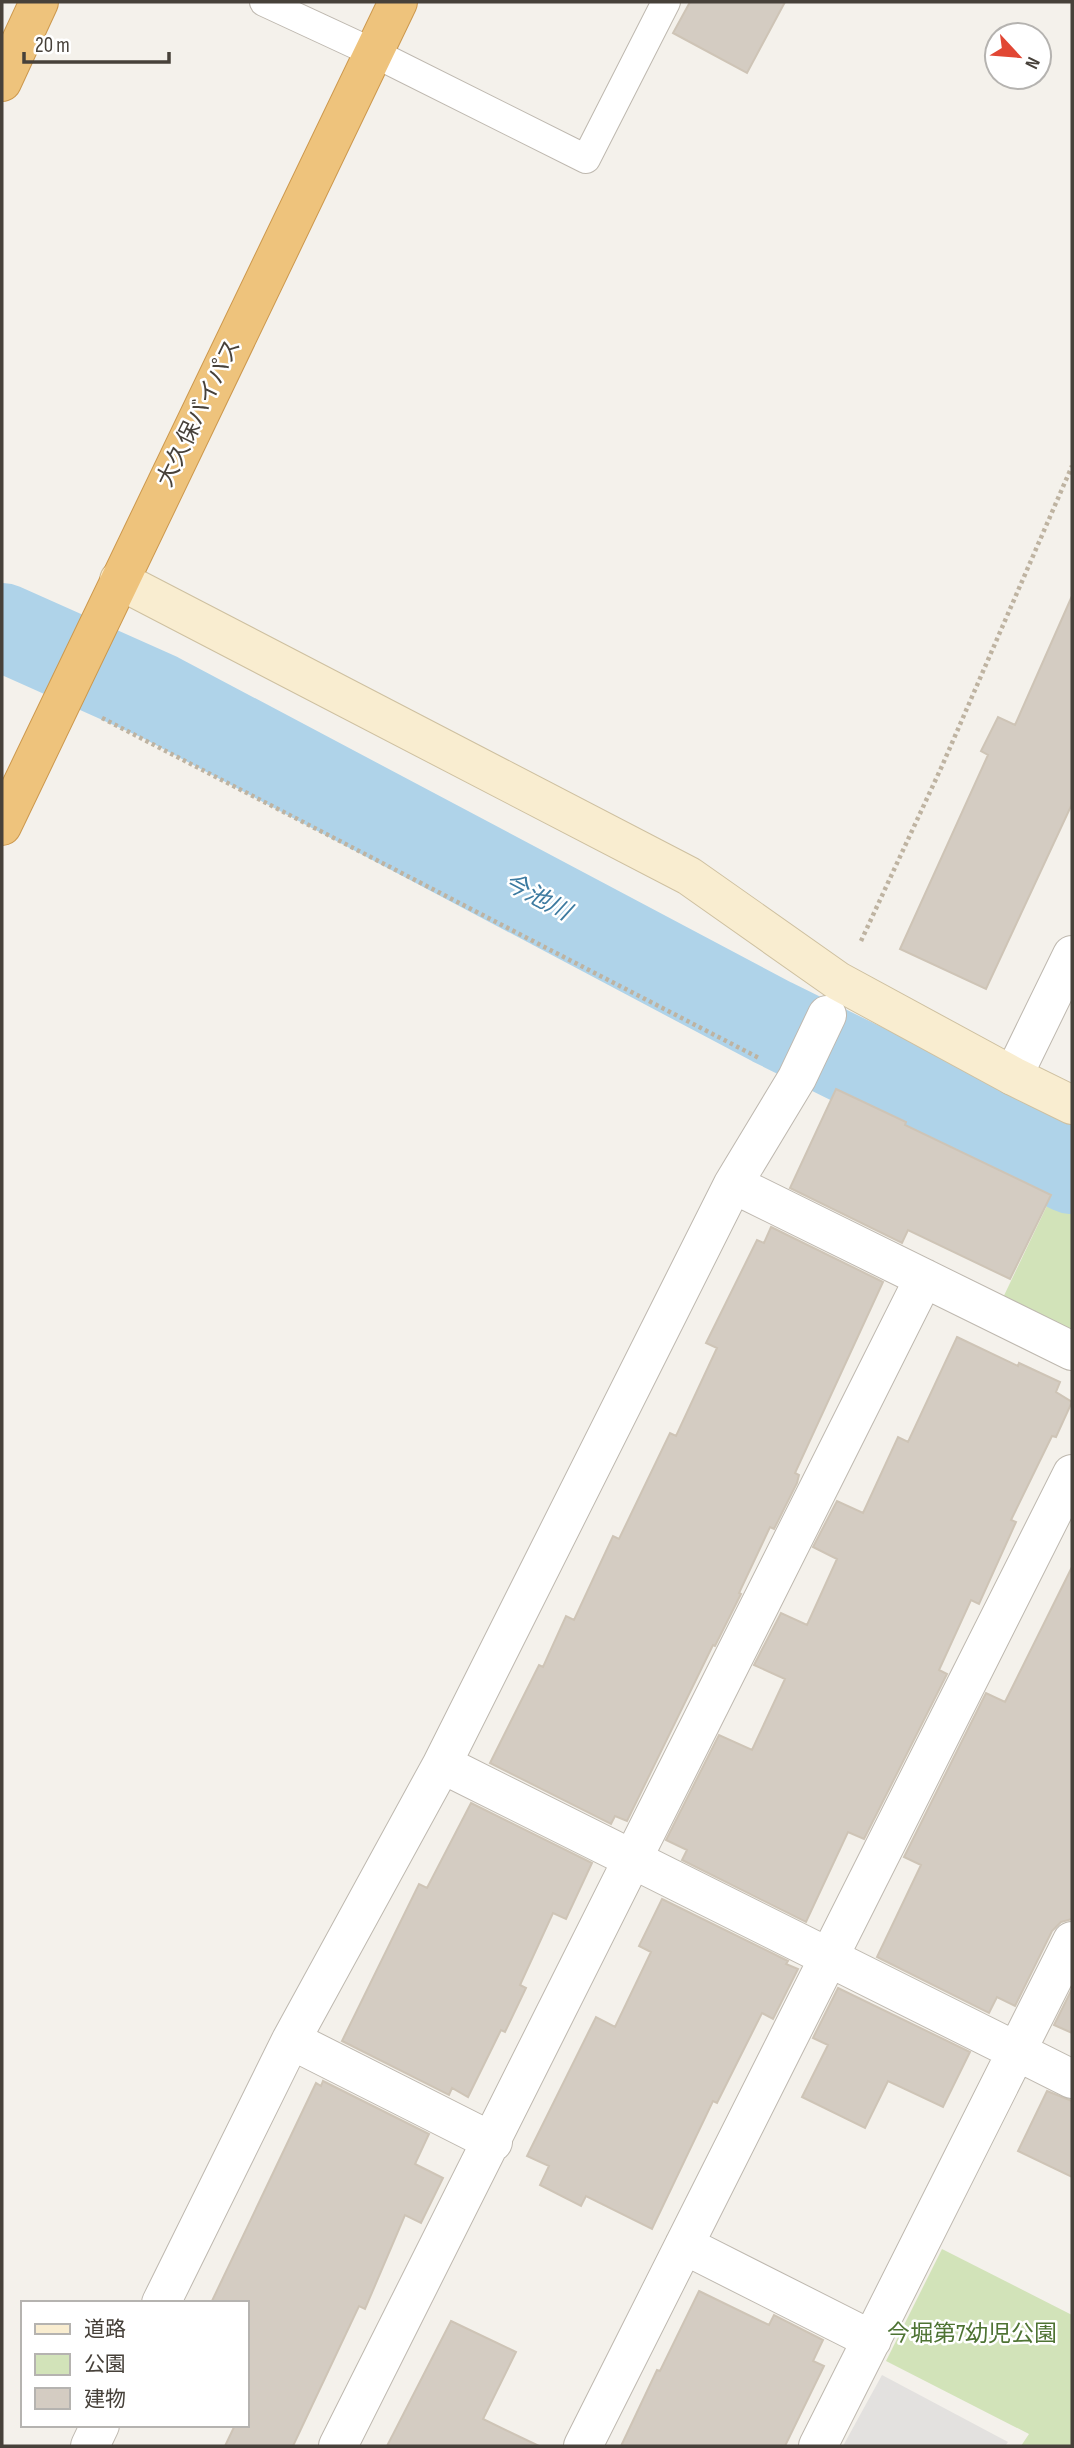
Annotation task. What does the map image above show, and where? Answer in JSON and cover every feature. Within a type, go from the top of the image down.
[{"type":"highway","points":[[2,82],[39,2]]},
{"type":"highway","name":"大久保バイパス","points":[[2,826],[80,706],[99,623],[118,580],[398,2]]},
{"type":"street","points":[[118,580],[689,876],[838,981],[1072,1105]]},
{"type":"street","points":[[1013,1076],[1072,955]]},
{"type":"street","points":[[162,2301],[291,2040],[442,1764],[733,1184],[797,1078],[827,1015]]},
{"type":"street","points":[[733,1184],[1072,1351]]},
{"type":"street","points":[[338,2446],[493,2142],[924,1278]]},
{"type":"street","points":[[583,2446],[1072,1474]]},
{"type":"street","points":[[442,1764],[1072,2079]]},
{"type":"street","points":[[818,2446],[1072,1941]]},
{"type":"street","points":[[291,2040],[493,2142]]},
{"type":"street","points":[[684,2245],[872,2340]]},
{"type":"street","points":[[90,2446],[99,2427]]},
{"type":"lane","points":[[264,2],[374,53],[586,159],[666,2]]},
{"type":"path","points":[[856,951],[942,765],[1072,466]]},
{"type":"path","points":[[80,706],[797,1078]]},
{"type":"green space","points":[[1054,1191],[1072,1200],[1072,1343],[999,1306]]},
{"type":"green space","name":"今堀第7幼児公園","points":[[942,2249],[1072,2315],[1072,2446],[1021,2446],[1029,2434],[886,2361]]},
{"type":"shaded area","points":[[882,2375],[1008,2442],[1005,2446],[843,2446]]},
{"type":"building","points":[[690,2],[785,2],[747,73],[673,33]]},
{"type":"building","points":[[1072,596],[1072,804],[986,989],[900,949],[988,755],[981,751],[998,717],[1015,725]]},
{"type":"building","points":[[836,1089],[1051,1195],[1010,1279],[908,1230],[902,1243],[790,1188]]},
{"type":"building","points":[[771,1227],[883,1282],[795,1473],[799,1475],[797,1483],[774,1529],[770,1527],[739,1593],[741,1594],[715,1646],[713,1645],[627,1821],[615,1816],[611,1824],[490,1763],[539,1665],[543,1667],[566,1616],[574,1620],[613,1536],[619,1539],[670,1433],[676,1436],[717,1348],[706,1343],[757,1240],[764,1243]]},
{"type":"building","points":[[957,1337],[1018,1366],[1019,1363],[1060,1382],[1056,1392],[1072,1402],[1056,1437],[1052,1436],[1011,1520],[1016,1522],[979,1604],[971,1600],[939,1670],[947,1674],[864,1839],[848,1832],[806,1922],[682,1860],[687,1850],[666,1840],[719,1735],[752,1750],[785,1679],[754,1665],[781,1613],[807,1625],[837,1559],[813,1547],[837,1501],[863,1513],[898,1437],[908,1442]]},
{"type":"building","points":[[1072,1567],[1072,1919],[1061,1922],[1052,1931],[1015,2006],[997,1997],[989,2013],[877,1957],[921,1865],[904,1857],[986,1693],[1005,1702]]},
{"type":"building","points":[[471,1803],[592,1863],[566,1919],[553,1913],[520,1985],[526,1988],[505,2032],[501,2030],[468,2097],[452,2088],[449,2095],[342,2041],[419,1884],[427,1888]]},
{"type":"building","points":[[662,1899],[788,1961],[786,1964],[798,1969],[773,2019],[762,2013],[717,2103],[713,2101],[652,2229],[586,2196],[581,2206],[540,2185],[549,2166],[527,2156],[596,2017],[615,2027],[651,1952],[639,1946]]},
{"type":"building","points":[[838,1988],[970,2052],[943,2107],[888,2081],[865,2128],[802,2097],[828,2045],[813,2038]]},
{"type":"building","points":[[1072,1989],[1072,2033],[1054,2025]]},
{"type":"building","points":[[323,2081],[429,2134],[415,2164],[443,2178],[421,2223],[405,2215],[365,2309],[359,2306],[293,2446],[225,2446],[234,2427],[248,2427],[248,2301],[212,2301],[316,2083],[321,2086]]},
{"type":"building","points":[[1047,2091],[1072,2101],[1072,2177],[1018,2151]]},
{"type":"building","points":[[699,2291],[769,2325],[774,2315],[823,2340],[813,2361],[824,2366],[785,2446],[621,2446]]},
{"type":"building","points":[[451,2321],[516,2352],[483,2419],[539,2446],[387,2446]]},
{"type":"waterway","name":"今池川","points":[[2,627],[159,697],[772,1022],[1072,1170]]}]
